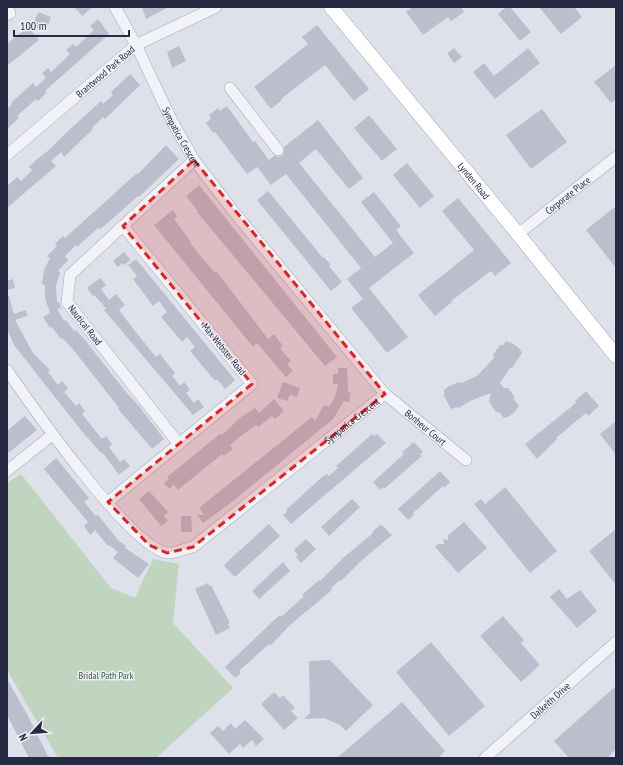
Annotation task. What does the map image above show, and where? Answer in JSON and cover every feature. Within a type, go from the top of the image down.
[{"type":"main road","name":"Lynden Road","points":[[331,7],[518,234],[616,356]]},
{"type":"street","name":"Sympatica Crescent","points":[[7,370],[52,435],[108,502],[149,545],[167,553],[194,547],[385,394],[234,212],[194,160],[172,121],[136,45],[115,7]]},
{"type":"street","name":"Brantwood Park Road","points":[[7,155],[136,45],[216,7]]},
{"type":"street","points":[[7,9],[10,12],[7,15]]},
{"type":"street","points":[[230,88],[271,133],[278,150]]},
{"type":"street","name":"Corporate Place","points":[[518,234],[616,157]]},
{"type":"street","name":"Nautical Road","points":[[179,444],[67,302],[70,275],[194,160]]},
{"type":"street","name":"Max Webster Road","points":[[108,502],[252,384],[123,226]]},
{"type":"street","name":"Bonheur Court","points":[[385,394],[466,460]]},
{"type":"street","points":[[7,471],[52,435]]},
{"type":"street","name":"Dalkeith Drive","points":[[485,758],[616,642]]},
{"type":"highlighted area","points":[[194,160],[385,394],[193,547],[167,553],[149,545],[108,502],[252,384],[123,226]]},
{"type":"green space","name":"Bridal Path Park","points":[[21,474],[111,588],[135,598],[153,559],[179,564],[173,623],[233,688],[156,758],[58,758],[7,670],[7,483]]},
{"type":"building","points":[[74,7],[93,7],[82,16]]},
{"type":"building","points":[[142,7],[169,7],[146,19]]},
{"type":"building","points":[[413,7],[461,7],[464,12],[451,21],[448,17],[423,35],[406,12]]},
{"type":"building","points":[[506,7],[510,7],[531,32],[520,41],[498,14]]},
{"type":"building","points":[[539,7],[574,7],[582,17],[561,34]]},
{"type":"building","points":[[38,12],[51,17],[46,31],[33,26]]},
{"type":"building","points":[[98,19],[109,34],[45,91],[47,92],[38,101],[36,99],[17,116],[19,118],[7,129],[7,109],[12,104],[11,103],[33,83],[36,87],[46,78],[42,73],[48,68],[51,72],[70,54],[66,50],[73,44],[76,47],[94,30],[90,26]]},
{"type":"building","points":[[317,25],[369,89],[354,101],[325,65],[281,99],[282,100],[271,109],[254,87],[308,44],[302,37]]},
{"type":"building","points":[[28,27],[39,40],[7,66],[7,44]]},
{"type":"building","points":[[179,46],[186,61],[172,68],[167,52]]},
{"type":"building","points":[[454,48],[462,57],[454,63],[447,53]]},
{"type":"building","points":[[528,48],[540,63],[495,99],[473,72],[484,63],[494,76]]},
{"type":"building","points":[[616,65],[616,99],[611,103],[594,82]]},
{"type":"building","points":[[130,74],[140,85],[105,119],[103,117],[92,128],[93,129],[64,157],[61,152],[51,161],[56,166],[7,208],[7,186],[17,177],[21,181],[32,170],[29,167],[37,159],[49,150],[101,101],[103,104],[113,95],[111,92]]},
{"type":"building","points":[[227,106],[253,142],[255,141],[269,160],[274,156],[279,157],[283,155],[284,147],[318,120],[363,178],[349,189],[316,149],[299,163],[375,257],[393,243],[361,202],[374,192],[401,226],[396,230],[414,253],[369,288],[408,337],[387,353],[351,308],[363,299],[347,279],[361,268],[286,174],[271,185],[257,167],[247,174],[215,132],[213,133],[206,123],[211,118],[209,115],[218,108],[220,111]]},
{"type":"building","points":[[542,109],[567,142],[531,169],[506,135]]},
{"type":"building","points":[[369,115],[397,149],[382,161],[354,128]]},
{"type":"building","points":[[166,145],[179,159],[139,197],[138,196],[100,229],[98,228],[77,247],[76,245],[65,256],[68,260],[58,271],[60,272],[56,286],[57,302],[59,302],[61,308],[57,309],[64,321],[66,320],[74,331],[76,330],[85,340],[164,439],[152,449],[118,409],[119,408],[72,348],[62,338],[61,339],[52,327],[50,328],[43,317],[50,313],[45,298],[45,285],[42,284],[44,270],[50,258],[47,256],[57,246],[55,244],[63,236],[65,238],[137,173],[138,174]]},
{"type":"building","points":[[407,163],[434,196],[420,208],[393,175]]},
{"type":"building","points":[[199,185],[337,357],[325,366],[197,212],[198,211],[186,196]]},
{"type":"building","points":[[268,191],[323,258],[324,257],[331,265],[329,266],[342,282],[331,291],[257,200]]},
{"type":"building","points":[[458,198],[511,263],[495,276],[491,271],[451,301],[452,302],[435,316],[418,295],[474,250],[442,211]]},
{"type":"building","points":[[616,206],[616,268],[586,230]]},
{"type":"building","points":[[173,210],[177,216],[174,219],[191,242],[190,243],[215,273],[217,272],[268,339],[274,334],[283,346],[280,348],[291,361],[287,364],[293,371],[286,377],[257,343],[253,347],[154,225]]},
{"type":"building","points":[[124,252],[131,260],[124,265],[122,263],[118,267],[113,261]]},
{"type":"building","points":[[136,259],[235,380],[225,389],[217,379],[215,381],[190,351],[195,347],[187,337],[182,342],[161,317],[167,312],[159,301],[153,306],[133,279],[137,276],[128,265]]},
{"type":"building","points":[[100,278],[106,285],[101,289],[109,300],[116,294],[125,305],[119,310],[139,336],[156,357],[160,354],[175,373],[172,376],[180,386],[184,382],[190,390],[186,393],[194,403],[198,399],[204,407],[193,415],[104,310],[106,308],[87,288]]},
{"type":"building","points":[[13,279],[15,288],[7,290],[7,281]]},
{"type":"building","points":[[7,296],[9,296],[14,314],[26,310],[27,316],[15,320],[33,353],[50,370],[48,372],[58,385],[62,381],[68,388],[64,392],[76,406],[79,403],[85,411],[82,414],[102,439],[106,436],[112,444],[109,447],[120,462],[124,459],[130,466],[119,475],[102,452],[101,453],[80,429],[14,345],[7,329]]},
{"type":"building","points":[[506,341],[519,348],[522,353],[500,383],[504,388],[508,388],[514,396],[514,400],[519,405],[516,410],[510,416],[504,418],[499,412],[496,412],[489,402],[491,393],[470,401],[459,408],[457,407],[451,409],[444,396],[444,390],[449,386],[459,382],[462,383],[477,376],[494,358],[493,355],[500,345],[503,345]]},
{"type":"building","points":[[338,368],[347,368],[348,392],[351,393],[349,402],[344,401],[333,419],[232,502],[203,523],[197,515],[204,515],[199,508],[312,417],[315,421],[324,405],[329,407],[335,397],[338,384],[333,384],[333,374],[338,374]]},
{"type":"building","points":[[283,382],[300,388],[297,397],[290,395],[287,401],[277,398]]},
{"type":"building","points":[[586,391],[599,406],[588,416],[586,413],[556,438],[557,439],[537,459],[525,444],[576,403],[575,401]]},
{"type":"building","points":[[274,399],[284,411],[275,419],[272,416],[258,427],[256,425],[242,435],[230,445],[233,449],[224,456],[222,454],[178,490],[174,485],[169,489],[164,483],[169,479],[167,477],[220,434],[222,435],[241,417],[255,408],[259,413]]},
{"type":"building","points":[[25,416],[37,430],[7,454],[7,431]]},
{"type":"building","points":[[616,421],[616,455],[600,434]]},
{"type":"building","points":[[372,434],[374,436],[377,434],[386,443],[291,524],[283,515],[287,512],[286,510],[322,477],[327,474],[329,476],[338,468],[336,466]]},
{"type":"building","points":[[414,442],[423,452],[420,454],[422,456],[384,489],[383,487],[380,490],[373,482],[404,454],[402,452]]},
{"type":"building","points":[[56,458],[89,498],[84,502],[96,516],[98,515],[118,540],[126,546],[125,548],[149,564],[138,578],[113,558],[118,552],[109,545],[108,546],[95,530],[90,535],[84,526],[88,522],[44,469]]},
{"type":"building","points":[[440,471],[450,482],[444,488],[443,486],[413,513],[414,515],[408,520],[398,509]]},
{"type":"building","points":[[505,487],[557,551],[530,573],[474,504],[481,499],[485,504]]},
{"type":"building","points":[[149,491],[168,512],[164,516],[168,521],[161,526],[139,499]]},
{"type":"building","points":[[352,499],[360,507],[329,536],[321,527]]},
{"type":"building","points":[[181,516],[191,516],[192,532],[181,532]]},
{"type":"building","points":[[464,522],[487,548],[458,573],[435,547],[438,544],[444,544],[443,539],[448,540],[448,535]]},
{"type":"building","points":[[269,524],[280,536],[235,577],[224,566]]},
{"type":"building","points":[[380,525],[382,525],[392,535],[361,561],[341,581],[340,580],[331,588],[332,590],[290,625],[271,645],[269,644],[239,671],[241,673],[235,678],[225,667],[272,622],[279,616],[282,616],[304,597],[302,595],[319,580],[320,581]]},
{"type":"building","points":[[616,529],[616,585],[589,551]]},
{"type":"building","points":[[306,539],[316,549],[301,563],[296,557],[298,555],[294,550]]},
{"type":"building","points":[[283,562],[290,571],[259,599],[252,591]]},
{"type":"building","points":[[208,583],[209,586],[211,585],[230,623],[228,624],[230,628],[216,635],[195,589]]},
{"type":"building","points":[[559,589],[567,599],[580,590],[597,611],[577,628],[550,597]]},
{"type":"building","points":[[503,616],[524,640],[521,643],[540,665],[521,682],[480,636]]},
{"type":"building","points":[[431,642],[485,706],[449,736],[396,672]]},
{"type":"building","points":[[330,660],[373,705],[346,731],[340,725],[324,718],[304,719],[310,713],[309,661]]},
{"type":"building","points":[[7,679],[49,758],[29,758],[7,715]]},
{"type":"building","points":[[616,686],[616,749],[607,758],[569,758],[554,741]]},
{"type":"building","points":[[274,692],[280,698],[283,695],[295,708],[291,711],[298,718],[284,730],[261,704]]},
{"type":"building","points":[[402,702],[445,751],[438,758],[337,758]]},
{"type":"building","points":[[245,720],[264,739],[256,746],[252,740],[243,748],[240,744],[229,754],[210,733],[218,726],[223,731],[231,723],[235,729]]}]
